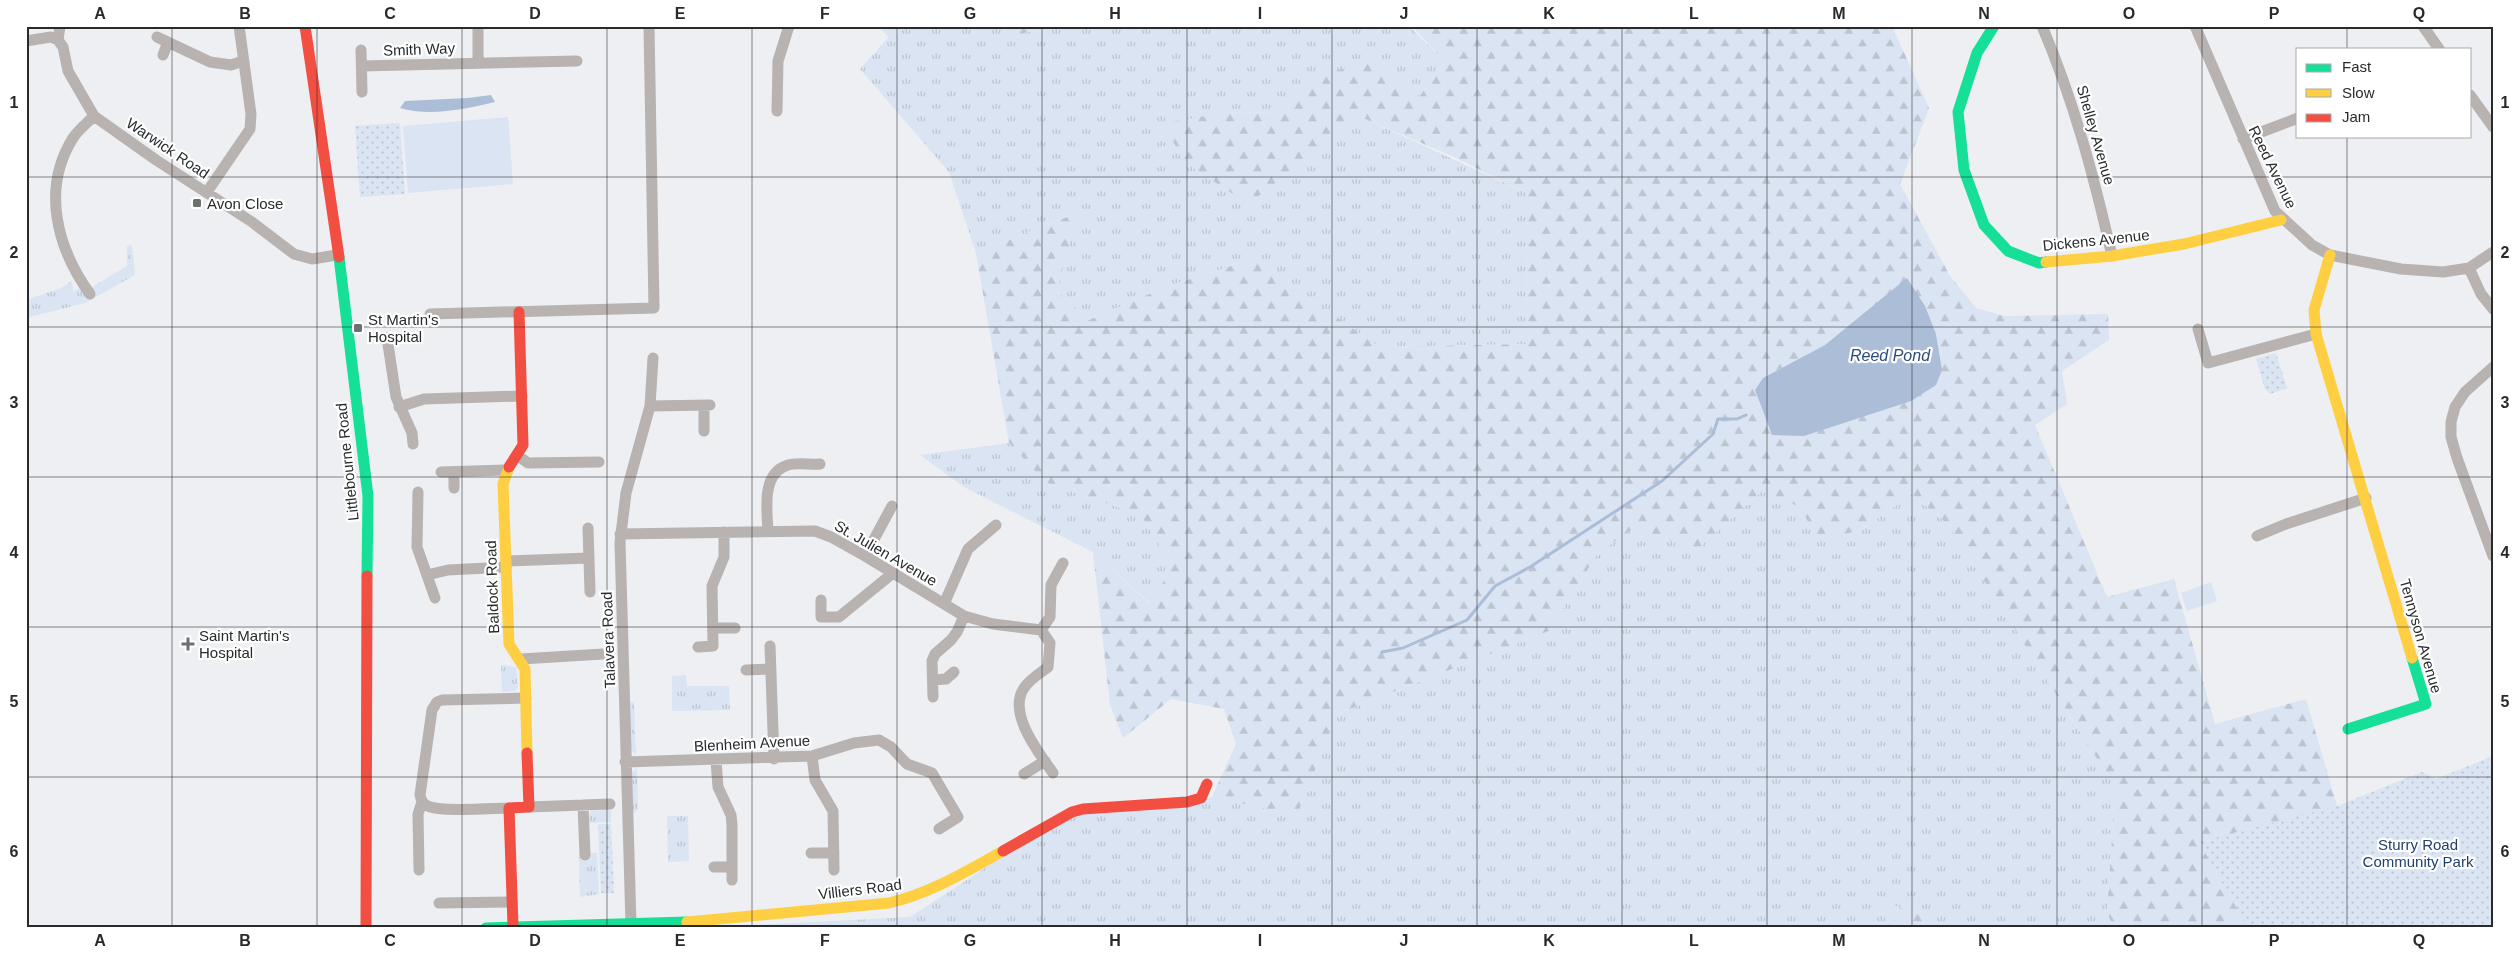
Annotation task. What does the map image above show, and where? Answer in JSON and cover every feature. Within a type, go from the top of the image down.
[{"type":"street","name":"Warwick Road","points":[[60,26],[58,40],[63,48],[68,71],[94,116],[156,160],[207,192],[294,254],[312,259],[338,255]]},
{"type":"street","points":[[207,192],[250,129],[251,114],[239,26]]},
{"type":"street","name":"Littlebourne Road","points":[[305,26],[335,221],[368,496],[364,747],[366,928]]},
{"type":"street","points":[[478,26],[478,62]]},
{"type":"street","points":[[430,314],[654,308],[649,26]]},
{"type":"street","points":[[777,111],[778,61],[789,26]]},
{"type":"street","name":"Dickens Avenue","points":[[1994,26],[1977,53],[1958,112],[1964,170],[1984,225],[2008,251],[2039,263],[2112,256],[2184,244],[2281,220]]},
{"type":"street","name":"Shelley Avenue","points":[[2042,26],[2065,81],[2090,162],[2112,256]]},
{"type":"street","name":"Reed Avenue","points":[[2195,26],[2275,211],[2281,220],[2312,245],[2330,255],[2401,269],[2443,272],[2469,268],[2493,252]]},
{"type":"street","points":[[2424,26],[2438,48]]},
{"type":"street","points":[[26,41],[51,37],[58,40]]},
{"type":"street","points":[[157,37],[210,62],[231,65],[243,61]]},
{"type":"street","points":[[163,55],[168,42]]},
{"type":"street","name":"Smith Way","points":[[361,50],[362,92]]},
{"type":"street","name":"Smith Way","points":[[362,66],[577,61]]},
{"type":"street","points":[[2472,98],[2493,127]]},
{"type":"street","points":[[90,294],[78,285],[62,241],[56,212],[56,185],[61,162],[74,137],[94,116]]},
{"type":"street","points":[[2243,139],[2296,119]]},
{"type":"street","name":"Tennyson Avenue","points":[[2330,255],[2314,310],[2316,334],[2426,704],[2348,728]]},
{"type":"street","points":[[2469,268],[2480,294],[2493,309]]},
{"type":"street","points":[[441,472],[506,470],[518,456],[523,439],[519,312]]},
{"type":"street","points":[[2198,329],[2208,363],[2316,334]]},
{"type":"street","points":[[387,338],[400,407],[412,433],[413,444]]},
{"type":"street","name":"Talavera Road","points":[[632,925],[625,762],[620,534],[626,492],[650,406],[653,358]]},
{"type":"street","points":[[2493,367],[2465,392],[2455,407],[2451,422],[2451,437],[2493,556]]},
{"type":"street","points":[[400,407],[424,399],[522,396]]},
{"type":"street","points":[[650,406],[707,405],[704,431]]},
{"type":"street","points":[[518,456],[528,464],[599,462]]},
{"type":"street","points":[[768,531],[767,492],[774,476],[788,465],[820,464]]},
{"type":"street","name":"Baldock Road","points":[[506,470],[503,476],[509,644],[512,652],[521,659],[525,669],[529,807]]},
{"type":"street","points":[[454,472],[454,488]]},
{"type":"street","points":[[418,492],[417,547],[435,598]]},
{"type":"street","points":[[2257,536],[2286,524],[2366,498]]},
{"type":"street","points":[[865,556],[892,506]]},
{"type":"street","points":[[944,604],[968,549],[996,525]]},
{"type":"street","points":[[588,528],[590,592]]},
{"type":"street","name":"St. Julien Avenue","points":[[620,534],[814,531],[831,537],[865,556],[964,616],[993,624],[1042,630]]},
{"type":"street","points":[[698,647],[713,646],[712,586],[724,557],[724,532]]},
{"type":"street","points":[[427,575],[448,570],[589,558]]},
{"type":"street","points":[[1053,773],[1025,731],[1020,703],[1024,688],[1048,667],[1050,643],[1042,630],[1050,617],[1051,585],[1063,563]]},
{"type":"street","points":[[821,600],[821,617],[839,617],[893,573]]},
{"type":"street","points":[[933,697],[932,661],[935,654],[951,640],[964,616]]},
{"type":"street","points":[[712,628],[735,628]]},
{"type":"street","points":[[770,646],[774,759]]},
{"type":"street","points":[[521,659],[603,654]]},
{"type":"street","points":[[746,670],[771,669]]},
{"type":"street","points":[[933,680],[946,680],[954,672]]},
{"type":"street","points":[[526,698],[437,702],[432,710],[420,796],[422,802],[427,807],[463,809],[610,804]]},
{"type":"street","name":"Blenheim Avenue","points":[[625,762],[774,759],[812,756],[854,743],[878,740],[891,747],[907,764],[932,773],[958,817],[939,829]]},
{"type":"street","points":[[812,756],[814,780],[832,811],[834,870]]},
{"type":"street","points":[[716,760],[718,787],[731,815],[732,880]]},
{"type":"street","points":[[1024,774],[1045,761]]},
{"type":"street","name":"Villiers Road","points":[[486,928],[632,925],[880,904],[908,898],[939,887],[1072,812],[1083,809],[1187,802],[1202,798],[1208,784]]},
{"type":"street","points":[[419,870],[418,814],[422,802]]},
{"type":"street","points":[[583,805],[585,856]]},
{"type":"street","points":[[508,808],[513,926]]},
{"type":"street","points":[[811,853],[834,853]]},
{"type":"street","points":[[714,867],[732,866]]},
{"type":"street","points":[[439,903],[512,902]]},
{"type":"green space","points":[[878,26],[1013,26],[1020,34],[1054,26],[1409,26],[1445,62],[1420,96],[1305,81],[1287,112],[1223,113],[1164,124],[1248,204],[1361,117],[1527,193],[1526,344],[1379,347],[1254,259],[1168,286],[1089,320],[1057,291],[1076,213],[976,253],[949,172],[860,69],[889,37]]},
{"type":"green space","points":[[1013,26],[1054,26],[1020,34]]},
{"type":"green space","points":[[1412,26],[1892,26],[1929,108],[1900,184],[1950,276],[1976,308],[2004,316],[2108,314],[2109,340],[2062,371],[2067,404],[2035,425],[2107,597],[2174,579],[2215,724],[2306,699],[2337,806],[2351,928],[2114,928],[2107,913],[2115,787],[1948,524],[1912,494],[1861,530],[1818,540],[1800,507],[1762,491],[1697,549],[1634,528],[1598,553],[1549,631],[1337,714],[1297,815],[1212,797],[1236,744],[1224,709],[1171,699],[1123,738],[1110,705],[1093,552],[1150,604],[1172,567],[1141,515],[1047,483],[1009,443],[976,253],[1077,213],[1057,291],[1089,320],[1168,286],[1254,259],[1379,347],[1526,344],[1527,193],[1454,157],[1361,117],[1248,204],[1183,161],[1164,123],[1223,113],[1287,112],[1305,81],[1370,60],[1420,96],[1445,62]],"holes":[[[1907,279],[1936,334],[1942,369],[1911,401],[1861,416],[1772,435],[1755,390],[1763,378],[1825,345]]]},
{"type":"green space","points":[[508,117],[513,184],[408,193],[403,126]]},
{"type":"green space","points":[[400,123],[405,194],[360,197],[355,126]]},
{"type":"green space","points":[[132,245],[135,275],[85,303],[26,318],[26,300],[59,289],[72,281],[73,291],[81,288],[86,291],[127,266],[127,246]]},
{"type":"green space","points":[[2276,353],[2287,388],[2270,394],[2265,389],[2256,359]]},
{"type":"green space","points":[[1009,443],[1047,483],[1141,515],[1173,567],[1151,604],[1093,552],[964,487],[920,455]]},
{"type":"green space","points":[[1762,491],[1861,530],[1912,494],[1948,524],[2115,787],[2107,913],[2114,928],[1954,928],[1890,904],[1895,928],[698,928],[910,917],[1026,841],[1080,813],[1212,797],[1297,815],[1337,714],[1549,631],[1598,553],[1634,528],[1697,549]]},
{"type":"green space","points":[[2211,582],[2217,601],[2187,611],[2181,593]]},
{"type":"green space","points":[[501,665],[516,667],[518,687],[515,691],[502,692]]},
{"type":"green space","points":[[686,675],[687,686],[729,686],[730,710],[672,711],[672,676]]},
{"type":"green space","points":[[628,702],[634,702],[636,754],[631,750]]},
{"type":"green space","name":"Sturry Road Community Park","points":[[2493,756],[2493,928],[2248,928],[2199,842],[2337,806],[2422,772],[2436,779]]},
{"type":"green space","points":[[637,768],[638,809],[632,815],[630,774]]},
{"type":"green space","points":[[611,810],[611,822],[586,823],[591,811]]},
{"type":"green space","points":[[667,816],[688,816],[689,861],[668,862]]},
{"type":"green space","points":[[598,824],[611,824],[614,893],[601,893]]},
{"type":"green space","points":[[588,853],[597,853],[599,894],[580,897],[579,857],[587,857]]},
{"type":"green space","points":[[1890,904],[1954,928],[1895,928]]},
{"type":"water","points":[[491,95],[495,102],[460,109],[423,112],[400,108],[405,101]]},
{"type":"water","name":"Reed Pond","points":[[1907,278],[1925,306],[1936,334],[1942,370],[1936,385],[1911,401],[1804,436],[1772,435],[1755,390],[1763,378],[1825,345]]},
{"type":"waterway","points":[[1382,652],[1403,648],[1467,620],[1495,586],[1530,567],[1662,481],[1713,434],[1718,419],[1737,419],[1746,415]]},
{"type":"traffic: fast","points":[[1994,26],[1977,53],[1958,112],[1964,170],[1984,225],[2008,251],[2039,263],[2046,262]]},
{"type":"traffic: fast","points":[[339,257],[368,496],[367,576]]},
{"type":"traffic: fast","points":[[2348,729],[2426,704],[2412,658]]},
{"type":"traffic: fast","points":[[486,928],[687,922]]},
{"type":"traffic: slow","points":[[2046,262],[2112,256],[2184,244],[2281,220]]},
{"type":"traffic: slow","points":[[2330,255],[2314,310],[2316,334],[2412,658]]},
{"type":"traffic: slow","points":[[509,467],[503,484],[509,644],[525,669],[527,753]]},
{"type":"traffic: slow","points":[[687,922],[889,903],[934,888],[1003,851]]},
{"type":"traffic: jam","points":[[305,26],[339,257]]},
{"type":"traffic: jam","points":[[509,467],[523,445],[519,312]]},
{"type":"traffic: jam","points":[[366,928],[367,576]]},
{"type":"traffic: jam","points":[[513,926],[509,808],[529,807],[527,753]]},
{"type":"traffic: jam","points":[[1003,851],[1072,812],[1083,809],[1187,802],[1201,798],[1207,784]]},
{"type":"place","name":"Avon Close","points":[[197,203]]},
{"type":"place","name":"St Martin's Hospital","points":[[358,328]]},
{"type":"place","name":"Saint Martin's Hospital","points":[[188,644]]}]
